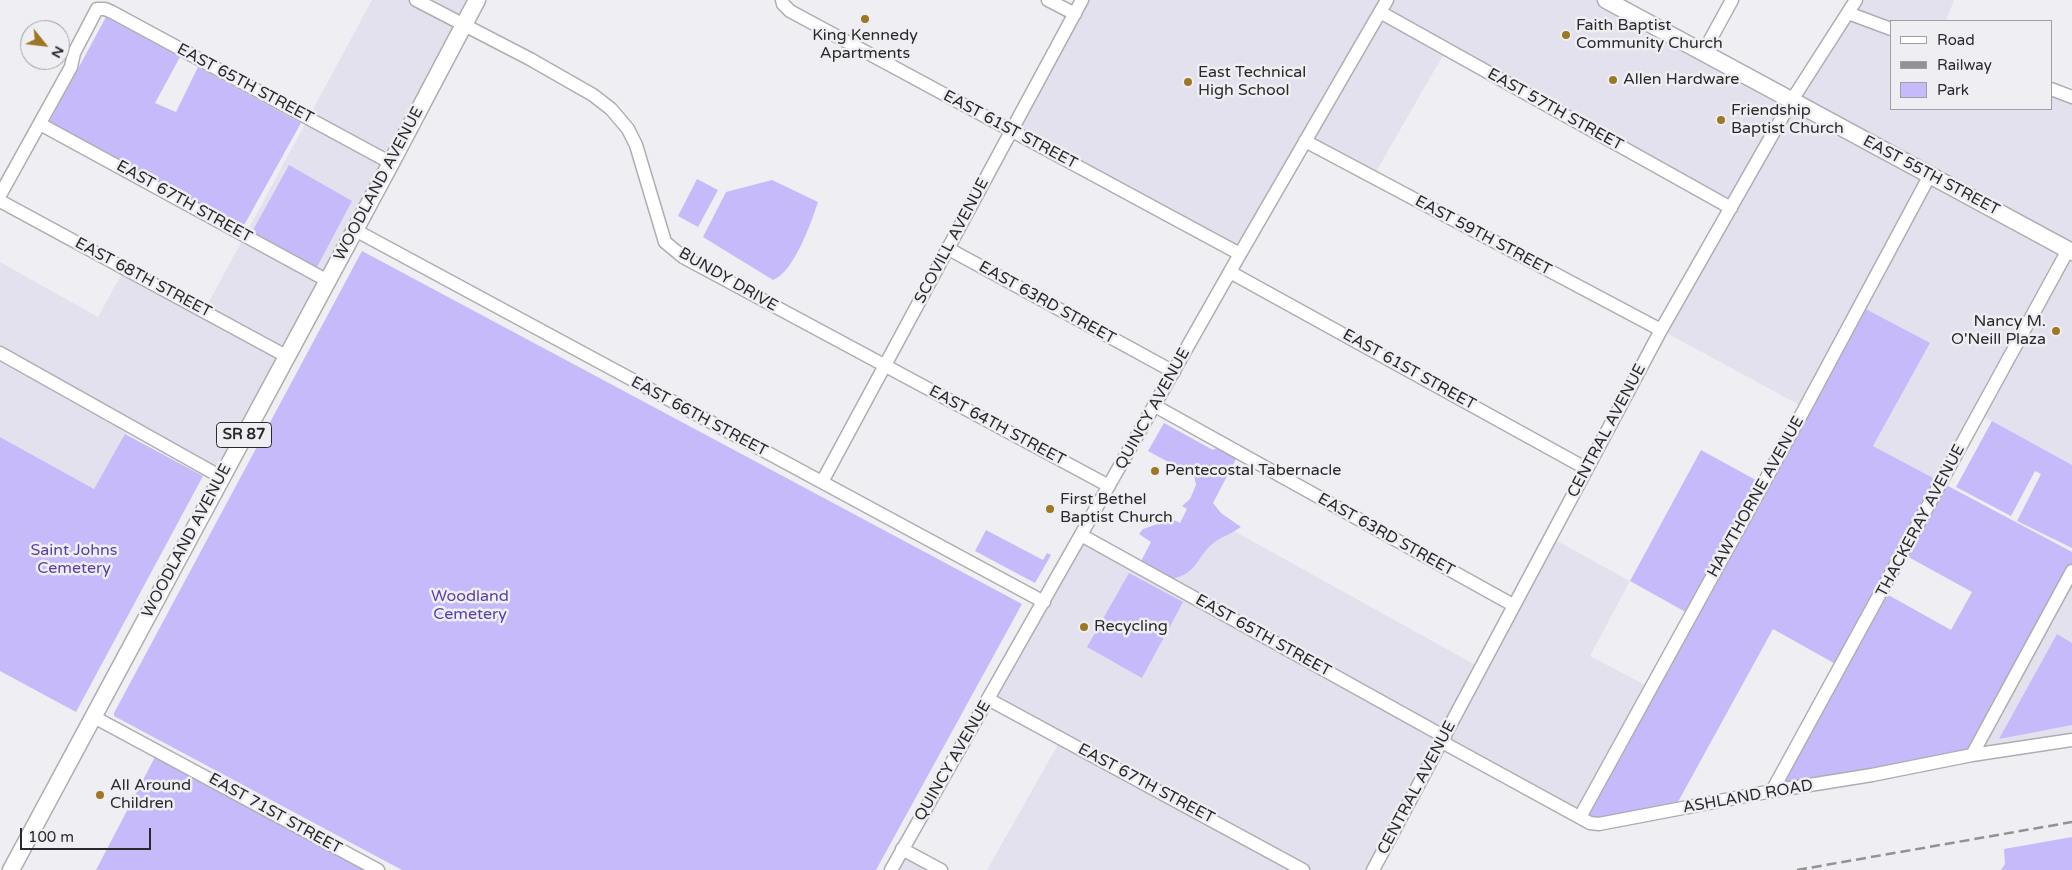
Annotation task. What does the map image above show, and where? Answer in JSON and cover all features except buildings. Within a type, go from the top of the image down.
[{"type":"main road","name":"WOODLAND AVENUE","points":[[11,870],[477,0]]},
{"type":"main road","name":"EAST 55TH STREET","points":[[1606,0],[2070,251]]},
{"type":"street","points":[[416,0],[464,24]]},
{"type":"street","points":[[1048,0],[1075,14]]},
{"type":"street","name":"SCOVILL AVENUE","points":[[822,482],[1082,0]]},
{"type":"street","name":"QUINCY AVENUE","points":[[891,870],[1240,254],[1387,0]]},
{"type":"street","points":[[1703,53],[1732,0]]},
{"type":"street","name":"CENTRAL AVENUE","points":[[1373,870],[1444,740],[1513,605],[1662,330],[1792,100],[1856,0]]},
{"type":"street","name":"EAST 61ST STREET","points":[[782,2],[790,11],[1240,254]]},
{"type":"street","points":[[0,195],[72,67],[74,53],[104,6]]},
{"type":"street","name":"EAST 65TH STREET","points":[[104,6],[391,163]]},
{"type":"street","name":"EAST 57TH STREET","points":[[1380,12],[1731,208]]},
{"type":"street","points":[[1848,13],[1890,29]]},
{"type":"street","name":"BUNDY DRIVE","points":[[464,24],[593,95],[611,109],[628,129],[636,145],[665,242],[683,257],[885,366]]},
{"type":"street","points":[[2052,89],[2072,97]]},
{"type":"street","name":"EAST 67TH STREET","points":[[40,124],[328,281]]},
{"type":"street","name":"EAST 59TH STREET","points":[[1305,141],[1662,330]]},
{"type":"street","name":"HAWTHORNE AVENUE","points":[[1580,817],[1805,408],[1930,175]]},
{"type":"street","name":"EAST 68TH STREET","points":[[0,201],[286,356]]},
{"type":"street","name":"EAST 66TH STREET","points":[[355,230],[1044,602]]},
{"type":"street","name":"EAST 63RD STREET","points":[[947,248],[1174,372]]},
{"type":"street","name":"THACKERAY AVENUE","points":[[1772,791],[2070,251]]},
{"type":"street","name":"EAST 61ST STREET","points":[[1230,272],[1587,469]]},
{"type":"street","points":[[0,353],[221,477]]},
{"type":"street","name":"EAST 64TH STREET","points":[[885,366],[1109,486]]},
{"type":"street","name":"EAST 63RD STREET","points":[[1155,406],[1513,605]]},
{"type":"street","name":"EAST 65TH STREET","points":[[1081,535],[1444,740]]},
{"type":"street","points":[[1972,755],[2072,571]]},
{"type":"street","name":"EAST 67TH STREET","points":[[988,699],[1303,870]]},
{"type":"street","name":"EAST 71ST STREET","points":[[92,716],[378,870]]},
{"type":"street","name":"ASHLAND ROAD","points":[[1444,740],[1590,823],[1599,824],[1972,755],[2072,740]]},
{"type":"street","points":[[902,849],[941,870]]},
{"type":"shaded area","points":[[372,0],[477,0],[221,477],[131,426],[94,489],[0,437],[0,262],[98,317],[125,268],[204,311]]},
{"type":"shaded area","points":[[1082,0],[1606,0],[1791,100],[1856,0],[1954,0],[1946,20],[1890,20],[1890,110],[2052,110],[2052,89],[2072,97],[2072,465],[1979,414],[1942,483],[1873,446],[1930,343],[1805,408],[1661,330],[1731,207],[1446,50],[1373,177],[1305,142],[1240,254],[1011,130]]},
{"type":"shaded area","points":[[1198,511],[1481,668],[1550,537],[1630,581],[1590,656],[1651,688],[1580,817],[1442,742],[1373,870],[987,870],[1061,739],[988,699],[1081,535],[1160,579]]},
{"type":"shaded area","points":[[2072,571],[2072,740],[1972,755]]},
{"type":"shaded area","points":[[902,849],[941,870],[891,870]]},
{"type":"green space","points":[[106,17],[180,57],[155,103],[176,112],[198,67],[301,123],[243,227],[49,122]]},
{"type":"green space","points":[[289,165],[352,201],[317,267],[252,232]]},
{"type":"green space","points":[[697,179],[718,190],[698,227],[678,216]]},
{"type":"green space","points":[[772,180],[818,202],[795,257],[781,275],[773,280],[703,237],[726,192]]},
{"type":"green space","name":"Woodland Cemetery","points":[[362,251],[1022,604],[876,870],[402,870],[114,716]]},
{"type":"green space","points":[[1860,306],[1930,343],[1873,446],[2072,552],[2072,571],[1972,755],[1772,791],[1841,667],[1773,629],[1673,811],[1599,824],[1580,817],[1691,615],[1630,581],[1701,450],[1763,484]],"holes":[[[1903,554],[1972,592],[1951,630],[1883,592]]]},
{"type":"green space","points":[[1992,421],[2072,465],[2072,548],[2017,521],[2041,474],[2035,471],[2011,516],[1956,487]]},
{"type":"green space","points":[[1164,423],[1213,450],[1218,447],[1236,459],[1213,503],[1221,513],[1241,527],[1209,546],[1187,573],[1171,579],[1140,563],[1151,542],[1139,534],[1143,529],[1172,519],[1180,523],[1187,509],[1182,506],[1190,499],[1196,485],[1194,476],[1148,451]]},
{"type":"green space","name":"Saint Johns Cemetery","points":[[125,434],[203,476],[76,712],[0,671],[0,437],[94,489]]},
{"type":"green space","points":[[986,530],[1043,560],[1047,553],[1051,555],[1035,583],[975,551]]},
{"type":"green space","points":[[1129,573],[1183,602],[1142,678],[1087,647]]},
{"type":"green space","points":[[2057,634],[2072,643],[2072,725],[1999,739]]},
{"type":"green space","points":[[155,757],[364,870],[96,870]]},
{"type":"green space","points":[[2072,837],[2072,870],[2001,870],[2005,864],[2004,849]]},
{"type":"railway","points":[[1797,870],[2072,822]]},
{"type":"place","name":"King Kennedy Apartments","points":[[865,19]]},
{"type":"place","name":"Faith Baptist Community Church","points":[[1566,35]]},
{"type":"place","name":"Allen Hardware","points":[[1613,80]]},
{"type":"place","name":"East Technical High School","points":[[1188,82]]},
{"type":"place","name":"Friendship Baptist Church","points":[[1721,120]]},
{"type":"place","name":"Nancy M. O'Neill Plaza","points":[[2056,331]]},
{"type":"place","name":"Pentecostal Tabernacle","points":[[1155,471]]},
{"type":"place","name":"First Bethel Baptist Church","points":[[1050,509]]},
{"type":"place","name":"Recycling","points":[[1084,627]]},
{"type":"place","name":"All Around Children","points":[[100,795]]}]
